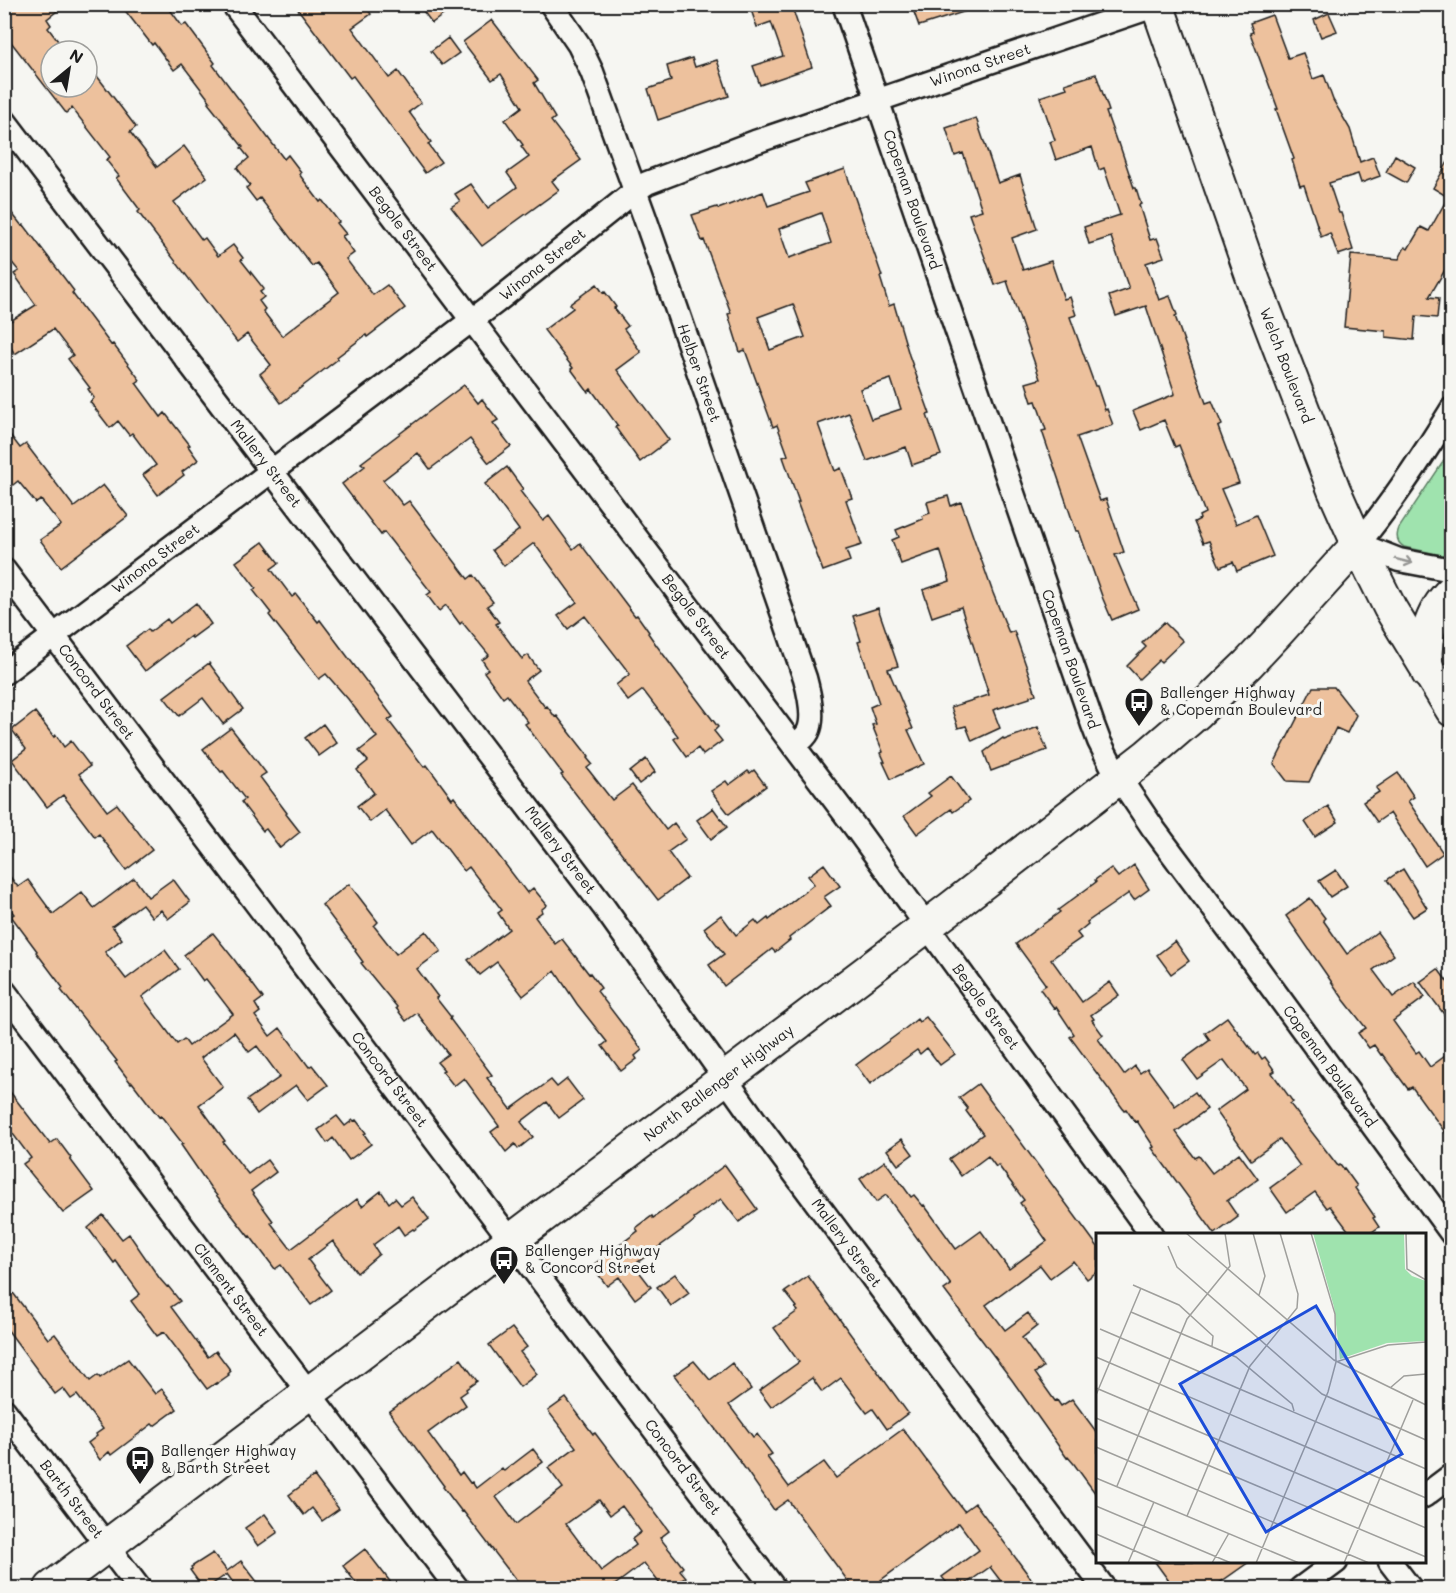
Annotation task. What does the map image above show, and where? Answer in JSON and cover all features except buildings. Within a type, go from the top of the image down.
[{"type":"main road","name":"Welch Boulevard","points":[[1158,5],[1254,282],[1332,484],[1358,544],[1390,608],[1428,674],[1452,710]]},
{"type":"main road","name":"North Ballenger Highway","points":[[51,1588],[926,926],[1173,735],[1248,664],[1358,544]]},
{"type":"main road","points":[[1428,674],[1425,658],[1429,631],[1434,615],[1452,591]]},
{"type":"street","name":"Begole Street","points":[[233,4],[855,826],[1150,1233]]},
{"type":"street","name":"Helber Street","points":[[551,4],[592,72],[805,678],[811,704],[810,727],[805,736],[794,746]]},
{"type":"street","name":"Copeman Boulevard","points":[[844,4],[1102,749],[1153,828],[1452,1234]]},
{"type":"street","name":"Winona Street","points":[[4,673],[472,320],[635,191],[656,179],[765,139],[1158,5]]},
{"type":"street","name":"Mallery Street","points":[[4,120],[603,906],[754,1119],[1104,1588]]},
{"type":"street","points":[[1452,409],[1411,473],[1358,544],[1399,560],[1452,570]]},
{"type":"street","name":"Concord Street","points":[[4,570],[774,1588]]},
{"type":"street","name":"Clement Street","points":[[4,991],[457,1588]]},
{"type":"street","name":"Barth Street","points":[[4,1410],[139,1588]]},
{"type":"street","points":[[1426,1495],[1452,1475]]},
{"type":"street","points":[[1301,1588],[1335,1563]]},
{"type":"street","points":[[1391,1563],[1410,1588]]},
{"type":"green space","points":[[1451,450],[1451,557],[1404,547],[1397,538],[1399,528]]},
{"type":"place","name":"Ballenger Highway & Copeman Boulevard","points":[[1139,728]]},
{"type":"place","name":"Ballenger Highway & Concord Street","points":[[504,1286]]},
{"type":"place","name":"Ballenger Highway & Barth Street","points":[[140,1486]]}]
